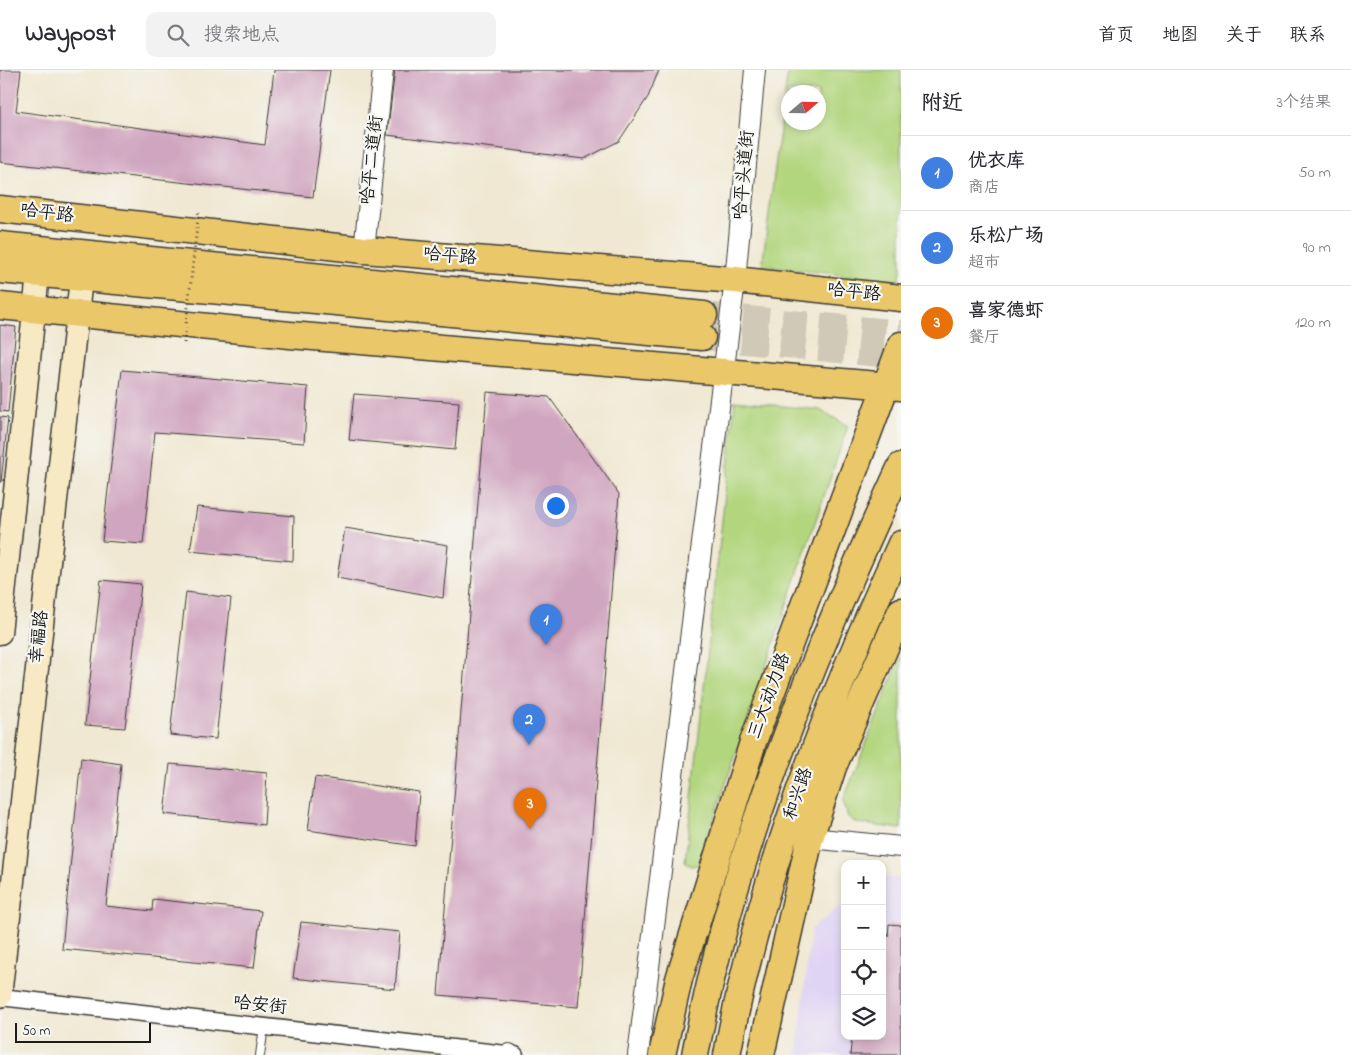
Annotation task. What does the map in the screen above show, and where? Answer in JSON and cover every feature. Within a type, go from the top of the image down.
[{"type":"highway","name":"哈平路","points":[[0,208],[364,250],[735,280],[901,298]]},
{"type":"highway","points":[[72,217],[171,263]]},
{"type":"highway","name":"哈平路","points":[[0,245],[171,263],[703,326],[80,279],[0,270]]},
{"type":"highway","points":[[80,279],[290,335]]},
{"type":"highway","points":[[0,306],[290,335],[724,370],[893,386]]},
{"type":"highway","name":"三大动力路","points":[[662,1055],[679,979],[753,742],[893,386],[901,344]]},
{"type":"highway","points":[[695,1055],[704,1005],[734,894],[781,754],[857,560],[901,466]]},
{"type":"highway","name":"和兴路","points":[[727,1055],[755,932],[787,828],[827,712],[901,544]]},
{"type":"highway","points":[[762,1055],[810,838],[833,767],[901,611]]},
{"type":"main road","points":[[0,632],[38,274]]},
{"type":"main road","name":"幸福路","points":[[0,996],[80,279]]},
{"type":"street","name":"哈平二道街","points":[[364,250],[383,70]]},
{"type":"street","name":"哈平头道街","points":[[638,1055],[735,280],[755,70]]},
{"type":"street","points":[[810,838],[901,847]]},
{"type":"street","name":"哈安街","points":[[0,996],[515,1055]]},
{"type":"lane","points":[[260,1055],[264,1027]]},
{"type":"path","points":[[184,343],[199,209]]},
{"type":"shaded area","points":[[886,877],[901,879],[901,1055],[797,1055],[811,929],[841,906],[841,1040],[886,1040]]},
{"type":"green space","points":[[788,70],[901,70],[901,272],[898,281],[762,266],[781,123],[781,130],[826,130],[826,85],[786,85]]},
{"type":"green space","points":[[735,401],[820,410],[848,426],[698,865],[691,866],[685,862]]},
{"type":"green space","points":[[901,656],[901,829],[856,823],[848,817],[843,801]]},
{"type":"building","points":[[0,70],[21,70],[16,111],[265,145],[274,70],[330,70],[313,197],[0,162]]},
{"type":"building","points":[[395,70],[659,70],[648,97],[619,141],[584,159],[387,135]]},
{"type":"building","points":[[0,325],[16,327],[8,412],[0,411]]},
{"type":"building","points":[[122,370],[308,387],[304,443],[155,432],[143,544],[102,541]]},
{"type":"building","points":[[487,392],[549,397],[619,494],[578,1007],[438,995]]},
{"type":"building","points":[[354,394],[459,402],[455,450],[349,440]]},
{"type":"building","points":[[0,417],[8,418],[1,482],[0,482]]},
{"type":"building","points":[[197,507],[294,516],[293,561],[190,551]]},
{"type":"building","points":[[345,528],[448,545],[443,598],[337,578]]},
{"type":"building","points":[[101,580],[141,584],[125,728],[85,725]]},
{"type":"building","points":[[186,592],[231,598],[216,739],[170,735]]},
{"type":"building","points":[[81,758],[121,764],[106,906],[152,911],[153,899],[261,911],[254,968],[62,949]]},
{"type":"building","points":[[170,764],[267,773],[264,825],[164,814]]},
{"type":"building","points":[[315,777],[419,792],[415,846],[308,830]]},
{"type":"building","points":[[301,922],[400,932],[395,989],[293,978]]},
{"type":"building","points":[[889,924],[901,925],[901,1055],[850,1055],[852,1040],[886,1040],[886,937],[888,937]]},
{"type":"tunnel","points":[[704,315],[901,333]]},
{"type":"tunnel","points":[[702,337],[901,356]]},
{"type":"place","name":"优衣库","points":[[546,645]]},
{"type":"place","name":"乐松广场","points":[[529,745]]},
{"type":"place","name":"喜家德虾","points":[[530,829]]}]
